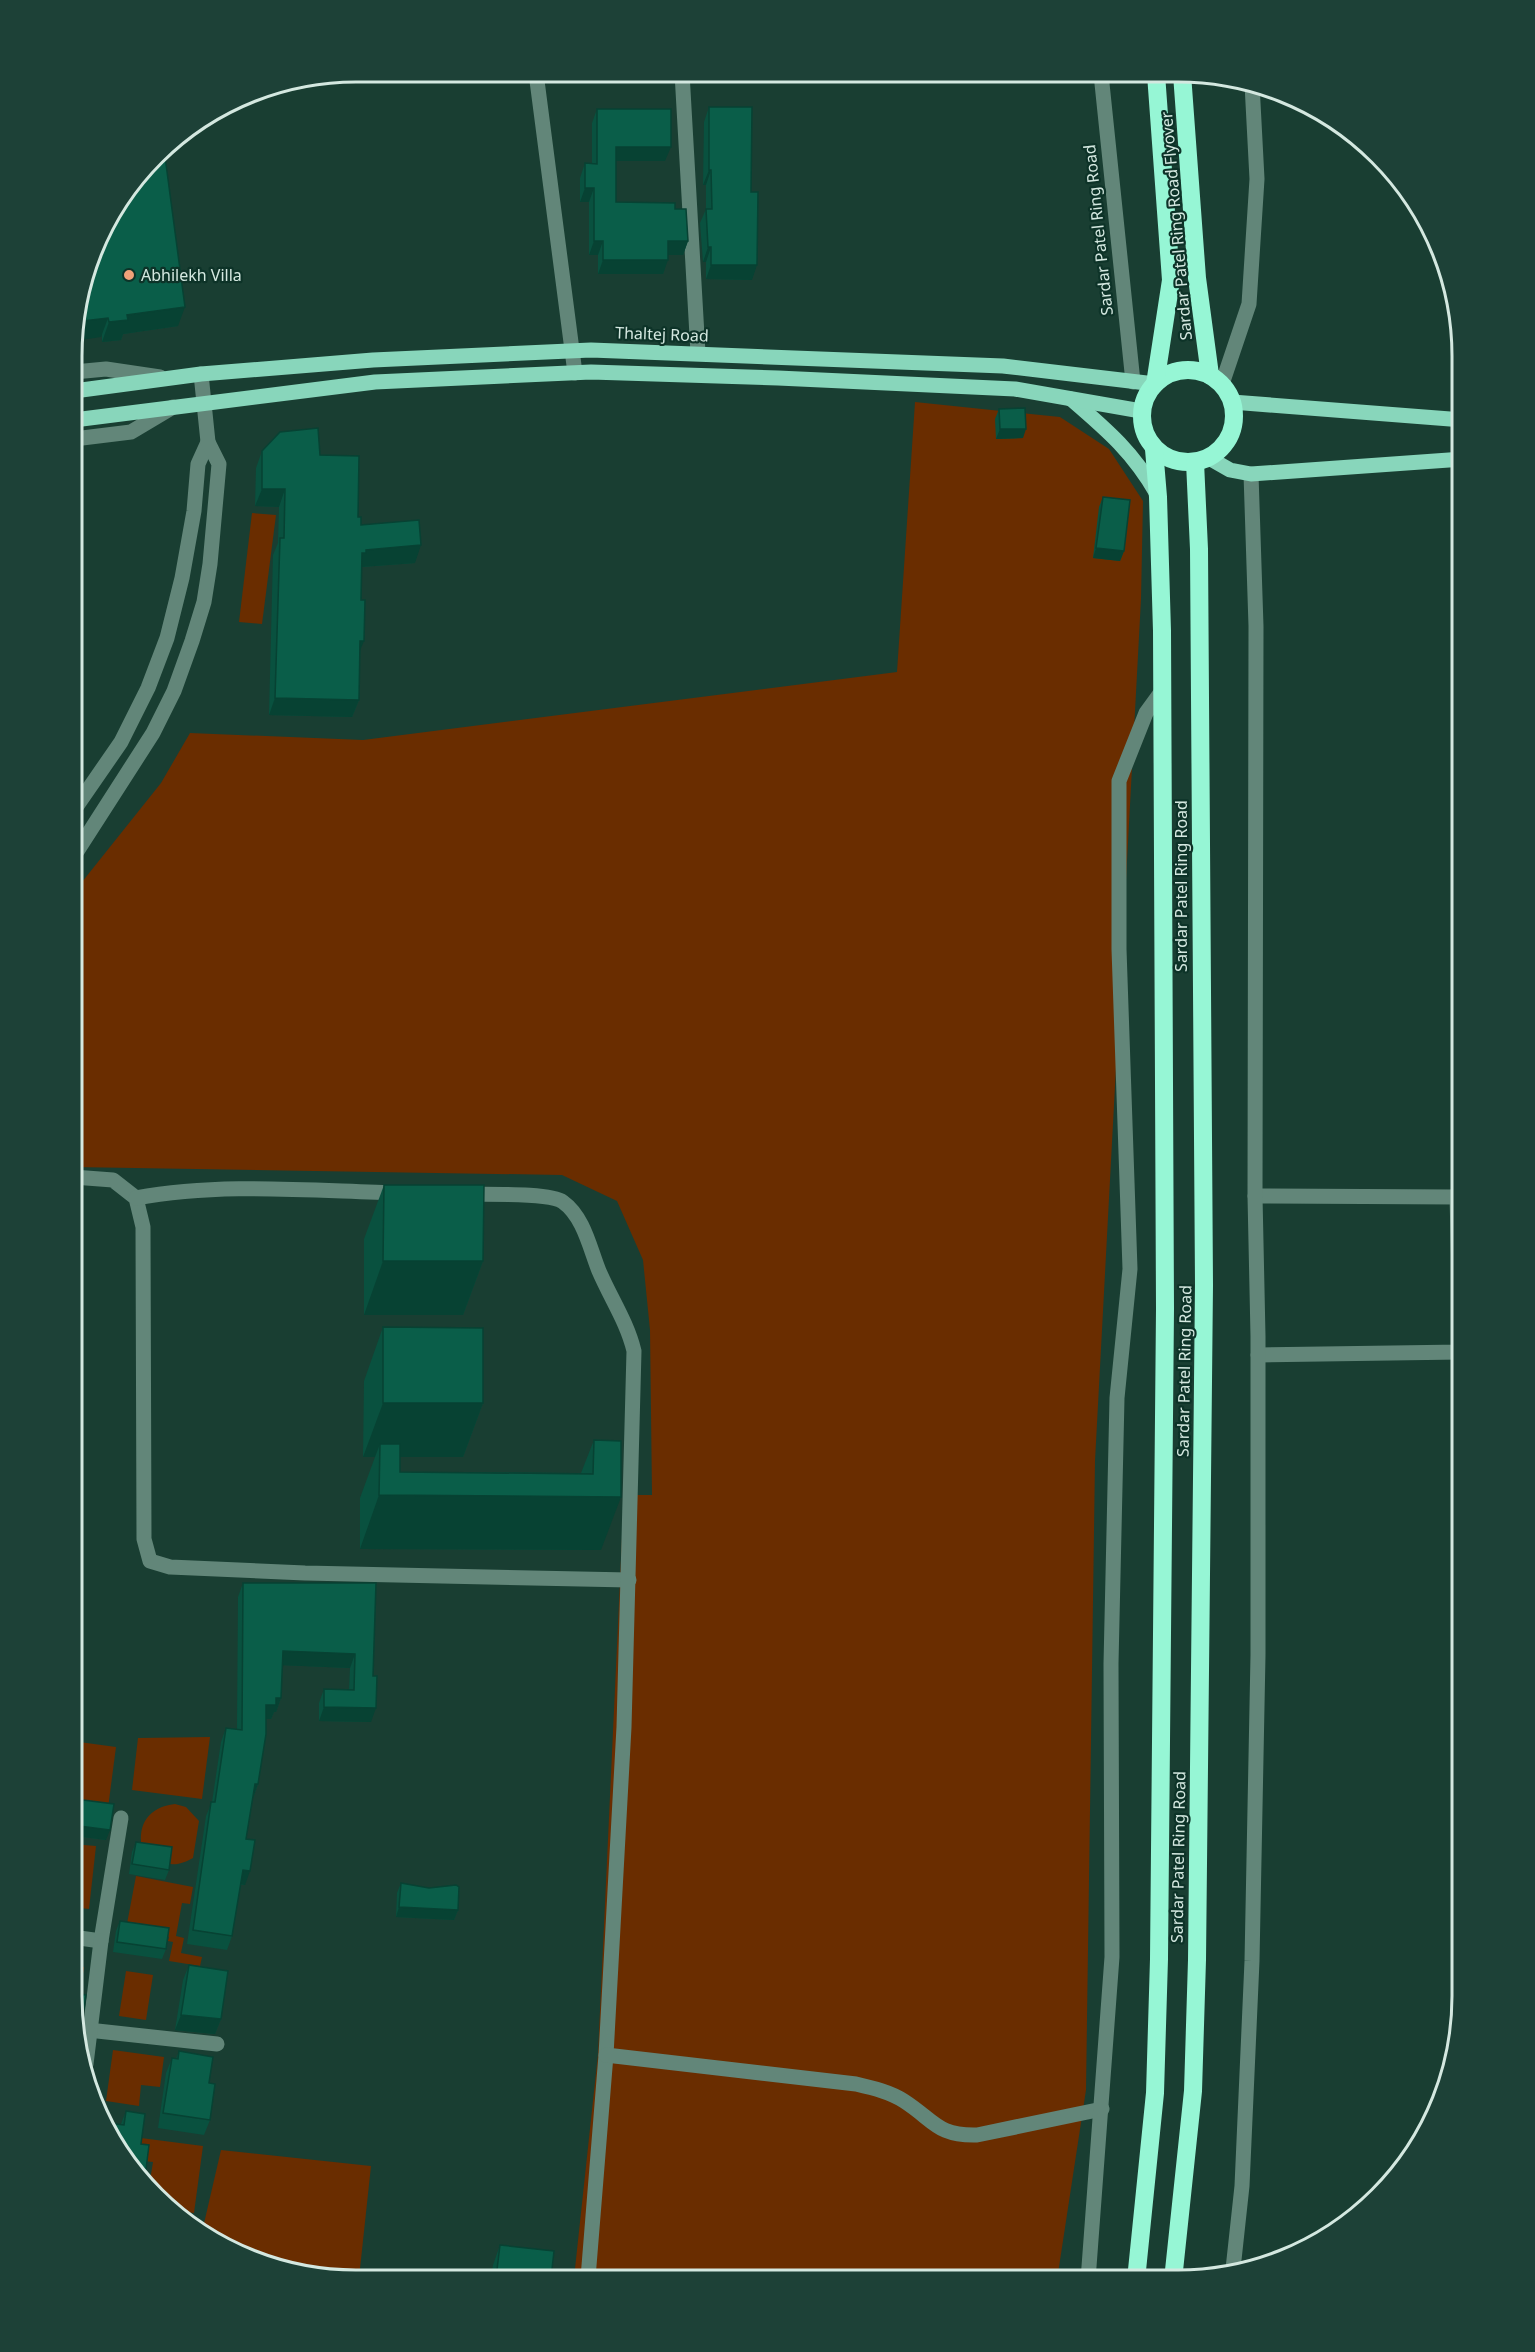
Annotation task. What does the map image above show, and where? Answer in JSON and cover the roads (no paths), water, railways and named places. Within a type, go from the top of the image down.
[{"type":"highway","name":"Sardar Patel Ring Road Flyover","points":[[1155,384],[1171,280],[1157,82]]},
{"type":"highway","name":"Sardar Patel Ring Road Flyover","points":[[1183,82],[1197,278],[1216,379]]},
{"type":"highway","points":[[1181,370],[1196,370],[1216,379],[1232,402],[1234,410],[1234,424],[1230,438],[1221,449],[1202,460],[1173,460],[1154,448],[1146,438],[1141,411],[1144,401],[1155,384],[1167,375],[1181,370]]},
{"type":"highway","name":"Sardar Patel Ring Road","points":[[1137,2270],[1155,2093],[1160,1959],[1166,1309],[1162,692],[1158,496],[1154,448]]},
{"type":"highway","name":"Sardar Patel Ring Road","points":[[1174,2270],[1193,2091],[1198,1877],[1204,1285],[1199,549],[1202,460]]},
{"type":"main road","name":"Thaltej Road","points":[[82,391],[201,374],[373,360],[571,351],[698,353],[1003,366],[1155,384]]},
{"type":"main road","points":[[82,419],[375,382],[575,373],[766,377],[1015,389],[1141,411]]},
{"type":"main road","points":[[1071,399],[1117,439],[1144,471],[1158,496]]},
{"type":"main road","points":[[1232,402],[1453,419]]},
{"type":"main road","points":[[1202,460],[1230,470],[1251,474],[1453,460]]},
{"type":"street","points":[[537,82],[575,373]]},
{"type":"street","points":[[683,82],[698,353]]},
{"type":"street","name":"Sardar Patel Ring Road","points":[[1102,82],[1133,382]]},
{"type":"street","points":[[1216,379],[1249,304],[1257,179],[1252,93]]},
{"type":"street","points":[[82,371],[106,369],[168,379]]},
{"type":"street","points":[[82,844],[153,733],[174,691],[204,602],[210,564],[219,464],[208,442],[201,374]]},
{"type":"street","points":[[82,438],[130,432],[173,407]]},
{"type":"street","points":[[82,798],[121,742],[148,688],[167,638],[182,578],[194,511],[198,464],[208,442]]},
{"type":"street","points":[[1234,2264],[1242,2186],[1257,1808],[1258,1355],[1254,1196],[1256,626],[1251,474]]},
{"type":"street","points":[[1089,2270],[1112,1957],[1111,1665],[1117,1398],[1130,1269],[1119,949],[1119,781],[1146,713],[1162,692]]},
{"type":"street","points":[[82,1178],[113,1180],[136,1198],[144,1227],[144,1539],[150,1561],[170,1567],[305,1573],[629,1580]]},
{"type":"street","points":[[136,1198],[173,1191],[215,1189],[410,1193]]},
{"type":"street","points":[[446,1194],[539,1196],[563,1201],[575,1215],[587,1238],[600,1272],[630,1332],[634,1351],[629,1580],[606,2055],[589,2270]]},
{"type":"street","points":[[1254,1196],[1453,1197]]},
{"type":"street","points":[[1258,1355],[1453,1352]]},
{"type":"street","points":[[84,2026],[121,1818]]},
{"type":"street","points":[[82,1938],[101,1941]]},
{"type":"street","points":[[85,2029],[217,2044]]},
{"type":"street","points":[[606,2055],[856,2084],[881,2090],[902,2100],[939,2128],[956,2136],[977,2135],[1102,2109]]},
{"type":"place","name":"Abhilekh Villa","points":[[129,275]]}]
